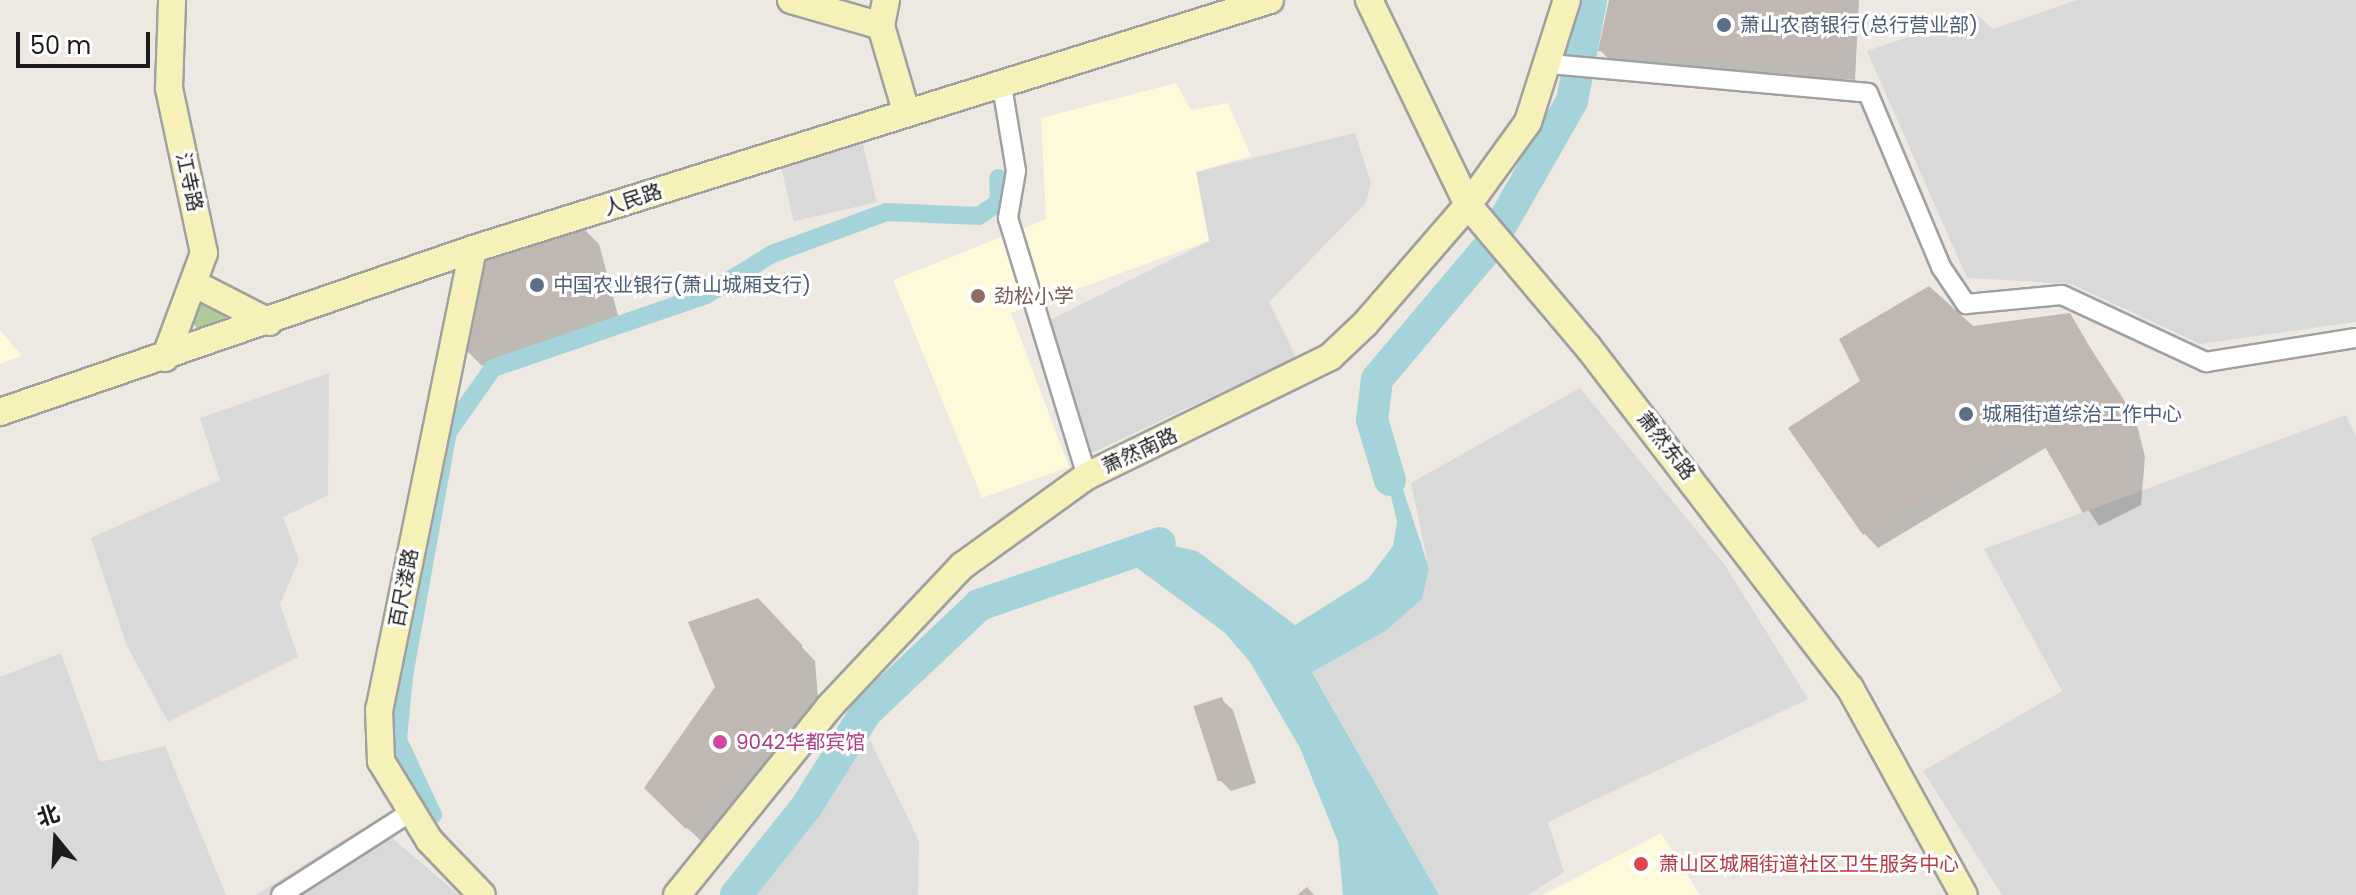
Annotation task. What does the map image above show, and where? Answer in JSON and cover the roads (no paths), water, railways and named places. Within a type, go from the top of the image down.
[{"type":"street","name":"江寺路","points":[[165,358],[197,285],[204,253],[169,88],[172,0]]},
{"type":"street","points":[[791,0],[881,26]]},
{"type":"street","points":[[886,0],[881,26],[906,111]]},
{"type":"street","name":"人民路","points":[[0,412],[165,358],[473,249],[1001,80],[1270,0]]},
{"type":"street","name":"萧然东路","points":[[1369,0],[1468,205],[1608,372],[1850,688],[1964,895]]},
{"type":"street","name":"萧然南路","points":[[677,895],[829,707],[962,566],[1087,476],[1330,357],[1468,205],[1528,122],[1552,64],[1567,0]]},
{"type":"street","points":[[1552,64],[1868,93],[1941,267],[1966,304],[2062,295],[2206,362],[2356,338]]},
{"type":"street","points":[[1001,80],[1016,171],[1008,218],[1087,476]]},
{"type":"street","name":"百尺溇路","points":[[473,249],[379,709],[381,761],[411,812],[482,895]]},
{"type":"street","points":[[197,285],[269,322]]},
{"type":"street","points":[[281,895],[411,812]]},
{"type":"water","points":[[1398,474],[1429,568],[1422,599],[1387,630],[1312,672],[1439,895],[1343,895],[1338,842],[1300,748],[1250,662],[1224,632],[1122,557],[1160,543],[1197,551],[1295,625],[1368,579],[1393,546],[1397,522],[1388,483]]},
{"type":"waterway","points":[[1503,222],[1572,101],[1591,0]]},
{"type":"waterway","points":[[433,815],[398,740],[404,676],[448,432],[493,368],[706,295],[772,254],[887,212],[979,216],[999,202],[998,178]]},
{"type":"waterway","points":[[1390,480],[1372,420],[1377,379],[1486,250]]},
{"type":"waterway","points":[[736,895],[806,807],[866,712],[979,605],[1160,543]]},
{"type":"place","name":"萧山农商银行(总行营业部)","points":[[1724,25]]},
{"type":"place","name":"中国农业银行(萧山城厢支行)","points":[[537,285]]},
{"type":"place","name":"劲松小学","points":[[978,296]]},
{"type":"place","name":"城厢街道综治工作中心","points":[[1966,414]]},
{"type":"place","name":"9042华都宾馆","points":[[720,742]]},
{"type":"place","name":"萧山区城厢街道社区卫生服务中心","points":[[1641,864]]}]
